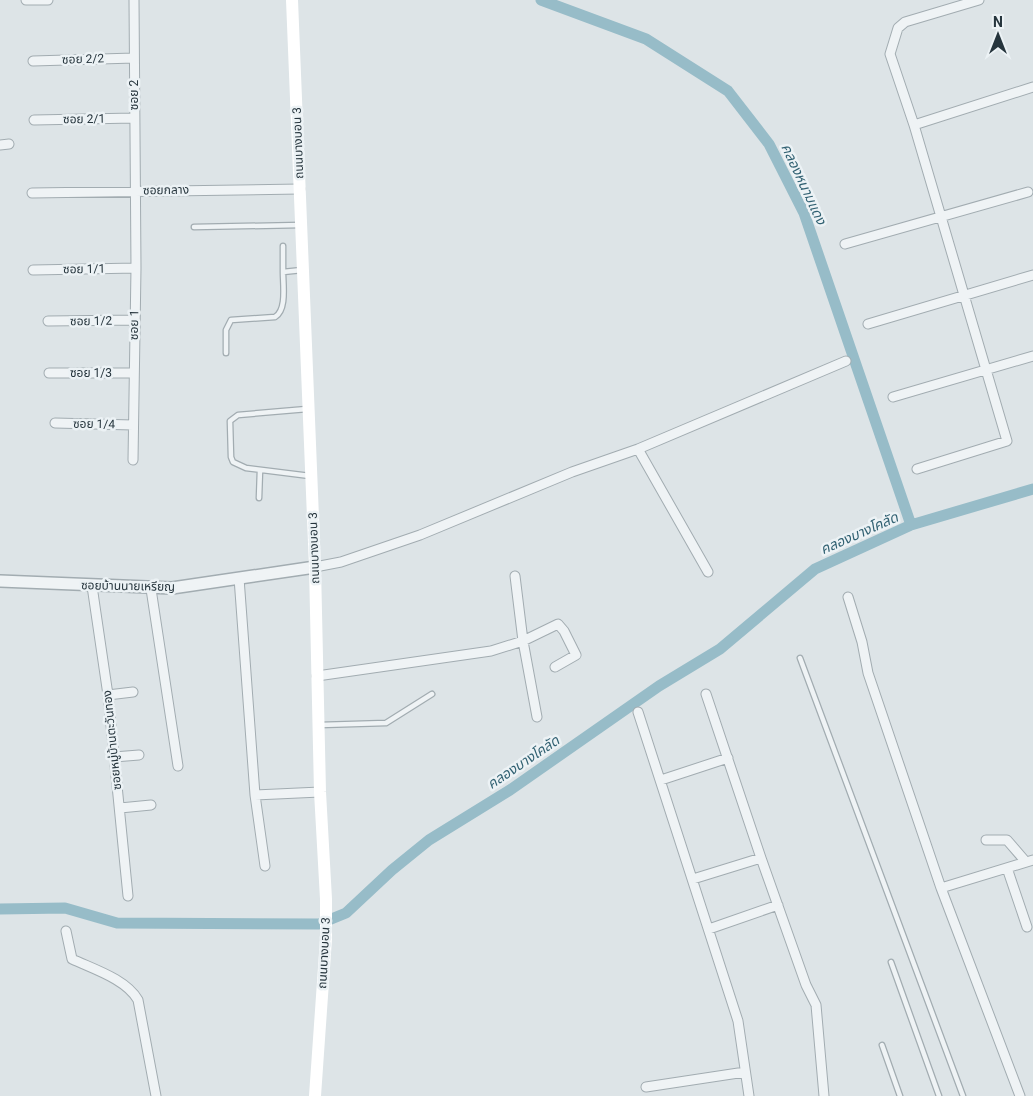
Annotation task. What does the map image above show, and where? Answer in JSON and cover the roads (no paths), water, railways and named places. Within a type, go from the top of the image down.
[{"type":"main road","name":"ถนนบางบอน 3","points":[[292,0],[315,567],[320,792],[326,899],[326,940],[315,1096]]},
{"type":"street","points":[[26,0],[48,0]]},
{"type":"street","name":"ซอย 2","points":[[134,0],[135,191]]},
{"type":"street","points":[[917,469],[1006,443],[1007,438],[914,125],[890,54],[898,28],[905,22],[979,0]]},
{"type":"street","name":"ซอย 2/2","points":[[33,61],[134,58]]},
{"type":"street","points":[[914,125],[1033,87]]},
{"type":"street","name":"ซอย 2/1","points":[[34,120],[134,118]]},
{"type":"street","name":"ซอยกลาง","points":[[32,192],[300,189]]},
{"type":"street","name":"ซอย 1","points":[[133,460],[136,268],[135,191]]},
{"type":"street","points":[[845,244],[1028,192]]},
{"type":"street","name":"ซอย 1/1","points":[[33,270],[136,268]]},
{"type":"street","points":[[868,324],[1033,275]]},
{"type":"street","name":"ซอย 1/2","points":[[48,321],[134,320]]},
{"type":"street","points":[[893,397],[1033,356]]},
{"type":"street","points":[[315,567],[341,562],[420,535],[572,472],[638,449],[846,361]]},
{"type":"street","name":"ซอย 1/3","points":[[49,373],[134,373]]},
{"type":"street","name":"ซอย 1/4","points":[[55,423],[133,425]]},
{"type":"street","points":[[638,449],[708,572]]},
{"type":"street","name":"ซอยบ้านนายเหรียญ","points":[[0,581],[151,589],[190,586],[315,567]]},
{"type":"street","points":[[515,576],[523,641],[537,717]]},
{"type":"street","points":[[239,578],[255,795],[265,866]]},
{"type":"street","name":"ซอยหมู่บ้านตะวันทอง","points":[[92,586],[108,696],[128,896]]},
{"type":"street","points":[[151,589],[178,766]]},
{"type":"street","points":[[848,597],[862,642],[868,673],[941,888],[1020,1096]]},
{"type":"street","points":[[318,676],[490,651],[523,641],[560,625],[576,656],[555,668]]},
{"type":"street","points":[[108,696],[133,692]]},
{"type":"street","points":[[706,694],[761,858],[806,985],[816,1005],[824,1096]]},
{"type":"street","points":[[638,712],[738,1021],[749,1096]]},
{"type":"street","points":[[114,757],[139,755]]},
{"type":"street","points":[[661,780],[728,758]]},
{"type":"street","points":[[255,795],[320,792]]},
{"type":"street","points":[[120,808],[151,805]]},
{"type":"street","points":[[941,888],[1029,861],[1007,840],[986,840]]},
{"type":"street","points":[[693,879],[761,858]]},
{"type":"street","points":[[1007,868],[1027,927]]},
{"type":"street","points":[[709,929],[778,905]]},
{"type":"street","points":[[66,930],[72,959],[123,985],[132,991],[138,1000],[156,1096]]},
{"type":"street","points":[[646,1087],[745,1072]]},
{"type":"lane","points":[[194,227],[301,225]]},
{"type":"lane","points":[[226,353],[226,330],[231,320],[280,315],[282,309],[284,246]]},
{"type":"lane","points":[[284,272],[303,270]]},
{"type":"lane","points":[[308,409],[238,415],[230,421],[233,462],[246,468],[311,476]]},
{"type":"lane","points":[[259,498],[260,470]]},
{"type":"lane","points":[[800,658],[963,1096]]},
{"type":"lane","points":[[319,725],[386,723],[432,694]]},
{"type":"lane","points":[[891,962],[939,1096]]},
{"type":"lane","points":[[882,1045],[900,1096]]},
{"type":"waterway","name":"คลองหนามแดง","points":[[541,0],[646,39],[728,91],[769,144],[804,213],[911,525]]},
{"type":"waterway","name":"คลองบางโคลัด","points":[[0,909],[65,908],[117,923],[319,924],[346,913],[392,870],[429,840],[510,790],[659,686],[720,649],[815,569],[911,525],[1033,489]]}]
